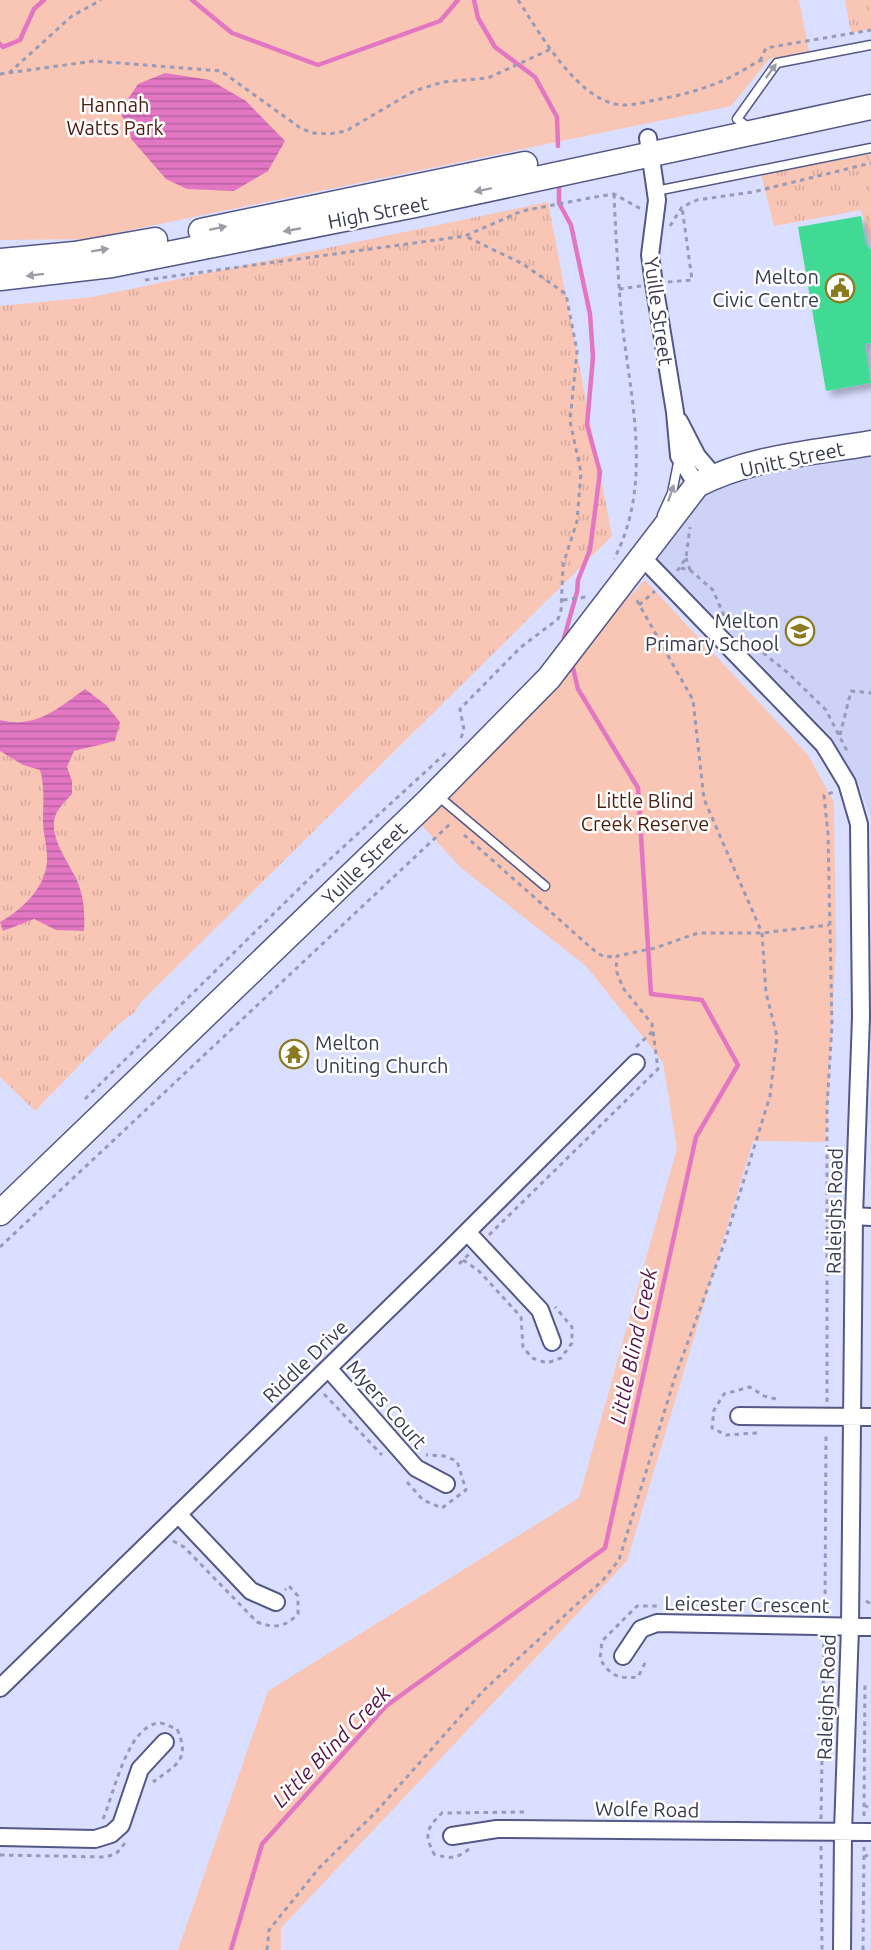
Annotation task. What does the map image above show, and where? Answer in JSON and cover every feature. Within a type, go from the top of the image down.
[{"type":"main road","name":"High Street","points":[[0,261],[75,254],[140,244],[649,146],[745,125],[871,91]]},
{"type":"main road","name":"High Street","points":[[745,125],[871,107]]},
{"type":"main road","name":"High Street","points":[[0,278],[112,266],[415,205],[649,146]]},
{"type":"main road","name":"Unitt Street","points":[[706,481],[758,463],[871,443]]},
{"type":"main road","name":"Yuille Street","points":[[0,1212],[436,794],[549,678],[630,553],[662,530],[706,481]]},
{"type":"street","name":"Yuille Street","points":[[649,146],[656,191],[656,217],[650,255],[675,412],[679,456],[706,481]]},
{"type":"street","name":"Yuille Street","points":[[675,412],[697,456],[706,481]]},
{"type":"street","name":"Raleighs Road","points":[[630,553],[665,582],[824,745],[847,783],[859,824],[866,1017],[854,1216],[850,1627],[843,1832],[842,1950]]},
{"type":"street","name":"Riddle Drive","points":[[0,1688],[467,1232],[636,1063]]},
{"type":"street","points":[[854,1216],[871,1216]]},
{"type":"street","points":[[467,1232],[540,1311],[552,1342]]},
{"type":"street","name":"Myers Court","points":[[328,1368],[416,1468],[446,1484]]},
{"type":"street","points":[[739,1416],[871,1417]]},
{"type":"street","points":[[178,1514],[251,1591],[276,1602]]},
{"type":"street","name":"Leicester Crescent","points":[[623,1656],[641,1629],[657,1623],[871,1627]]},
{"type":"street","points":[[0,1837],[95,1839],[111,1834],[121,1825],[140,1768],[165,1742]]},
{"type":"street","name":"Wolfe Road","points":[[452,1836],[497,1829],[871,1832]]},
{"type":"lane","points":[[745,125],[777,63],[871,45]]},
{"type":"lane","points":[[656,191],[871,148]]},
{"type":"lane","points":[[662,530],[661,517],[672,493],[679,456]]},
{"type":"lane","points":[[436,794],[545,886]]},
{"type":"path","points":[[7,75],[72,16],[101,0]]},
{"type":"path","points":[[518,0],[551,49],[587,91],[602,101],[624,105],[714,86],[760,61],[781,62]]},
{"type":"path","points":[[760,61],[766,48],[871,30]]},
{"type":"path","points":[[0,74],[7,75],[34,68],[94,61],[221,71],[299,127],[312,133],[329,134],[346,131],[414,91],[443,82],[488,78],[551,49]]},
{"type":"path","points":[[619,289],[692,280],[682,207],[697,200],[753,192],[871,164]]},
{"type":"path","points":[[614,194],[619,289],[638,461],[630,553]]},
{"type":"path","points":[[138,280],[465,236],[522,211],[614,194],[656,217]]},
{"type":"path","points":[[461,739],[464,730],[460,709],[521,647],[558,619],[562,600],[562,565],[577,520],[581,472],[570,421],[577,351],[566,294],[523,264],[465,236]]},
{"type":"path","points":[[639,605],[681,568],[686,558],[690,525]]},
{"type":"path","points":[[681,568],[690,570],[686,558]]},
{"type":"path","points":[[267,1950],[268,1930],[319,1868],[375,1813],[483,1691],[603,1580],[619,1560],[675,1377],[724,1244],[770,1096],[777,1036],[766,993],[762,933],[704,800],[693,700],[634,596]]},
{"type":"path","points":[[562,600],[586,597]]},
{"type":"path","points":[[840,735],[851,691],[871,693]]},
{"type":"path","points":[[85,1100],[316,872],[453,747]]},
{"type":"path","points":[[0,1247],[451,824]]},
{"type":"path","points":[[460,831],[597,953],[604,957],[617,956]]},
{"type":"path","points":[[623,953],[656,948],[698,933],[762,933],[829,925],[832,1024],[827,1108],[822,1950]]},
{"type":"path","points":[[866,1601],[871,1604]]},
{"type":"path","points":[[102,1822],[134,1742],[145,1728],[160,1723],[177,1729],[183,1742],[183,1755],[177,1765],[148,1788]]},
{"type":"path","points":[[864,1805],[871,1809]]},
{"type":"path","points":[[0,1855],[105,1857],[116,1854],[123,1848],[127,1838]]},
{"type":"path","points":[[864,1857],[871,1853]]},
{"type":"shaded area","points":[[165,73],[210,80],[246,101],[285,141],[268,171],[234,191],[187,189],[166,179],[132,140],[120,111],[138,84]]},
{"type":"shaded area","name":"Melton Primary School","points":[[871,456],[871,817],[856,778],[830,735],[658,559],[702,499],[725,482]]},
{"type":"shaded area","points":[[85,689],[106,705],[120,722],[115,741],[74,751],[67,767],[72,781],[72,794],[58,810],[54,822],[59,846],[80,889],[84,907],[84,931],[56,930],[34,919],[3,931],[0,922],[24,905],[42,881],[47,857],[40,770],[23,765],[0,751],[0,720],[25,722],[46,715]]},
{"type":"green space","name":"Hannah Watts Park","points":[[0,0],[799,0],[809,51],[769,59],[731,106],[87,239],[0,240]]},
{"type":"green space","points":[[845,0],[871,0],[871,29],[851,33]]},
{"type":"green space","points":[[871,154],[871,244],[861,210],[774,226],[761,174]]},
{"type":"green space","points":[[548,202],[612,536],[141,1002],[135,1012],[119,1024],[35,1111],[0,1077],[0,306],[92,297]]},
{"type":"green space","name":"Little Blind Creek Reserve","points":[[645,580],[808,755],[834,802],[836,947],[826,1142],[753,1141],[627,1561],[281,1928],[281,1950],[178,1950],[268,1691],[579,1498],[677,1148],[663,1062],[586,966],[460,867],[418,821]]},
{"type":"building","name":"Melton Civic Centre","points":[[861,216],[866,244],[871,250],[871,343],[865,344],[871,383],[826,391],[798,227]]},
{"type":"waterway","points":[[0,44],[3,47],[20,40],[34,9],[44,0]]},
{"type":"waterway","points":[[192,0],[232,33],[318,65],[440,21],[458,0]]},
{"type":"waterway","name":"Little Blind Creek","points":[[474,0],[478,18],[495,47],[535,77],[557,117],[558,146]]},
{"type":"waterway","name":"Little Blind Creek","points":[[559,187],[559,203],[571,225],[590,314],[593,357],[587,425],[600,472],[590,550],[578,580],[577,592],[564,638]]},
{"type":"waterway","name":"Little Blind Creek","points":[[231,1950],[262,1844],[386,1706],[605,1548],[696,1137],[738,1065],[702,1000],[651,994],[638,788],[578,689],[573,668]]},
{"type":"place","name":"Melton Civic Centre","points":[[840,288]]},
{"type":"place","name":"Melton Primary School","points":[[800,631]]},
{"type":"place","name":"Melton Uniting Church","points":[[294,1054]]}]
